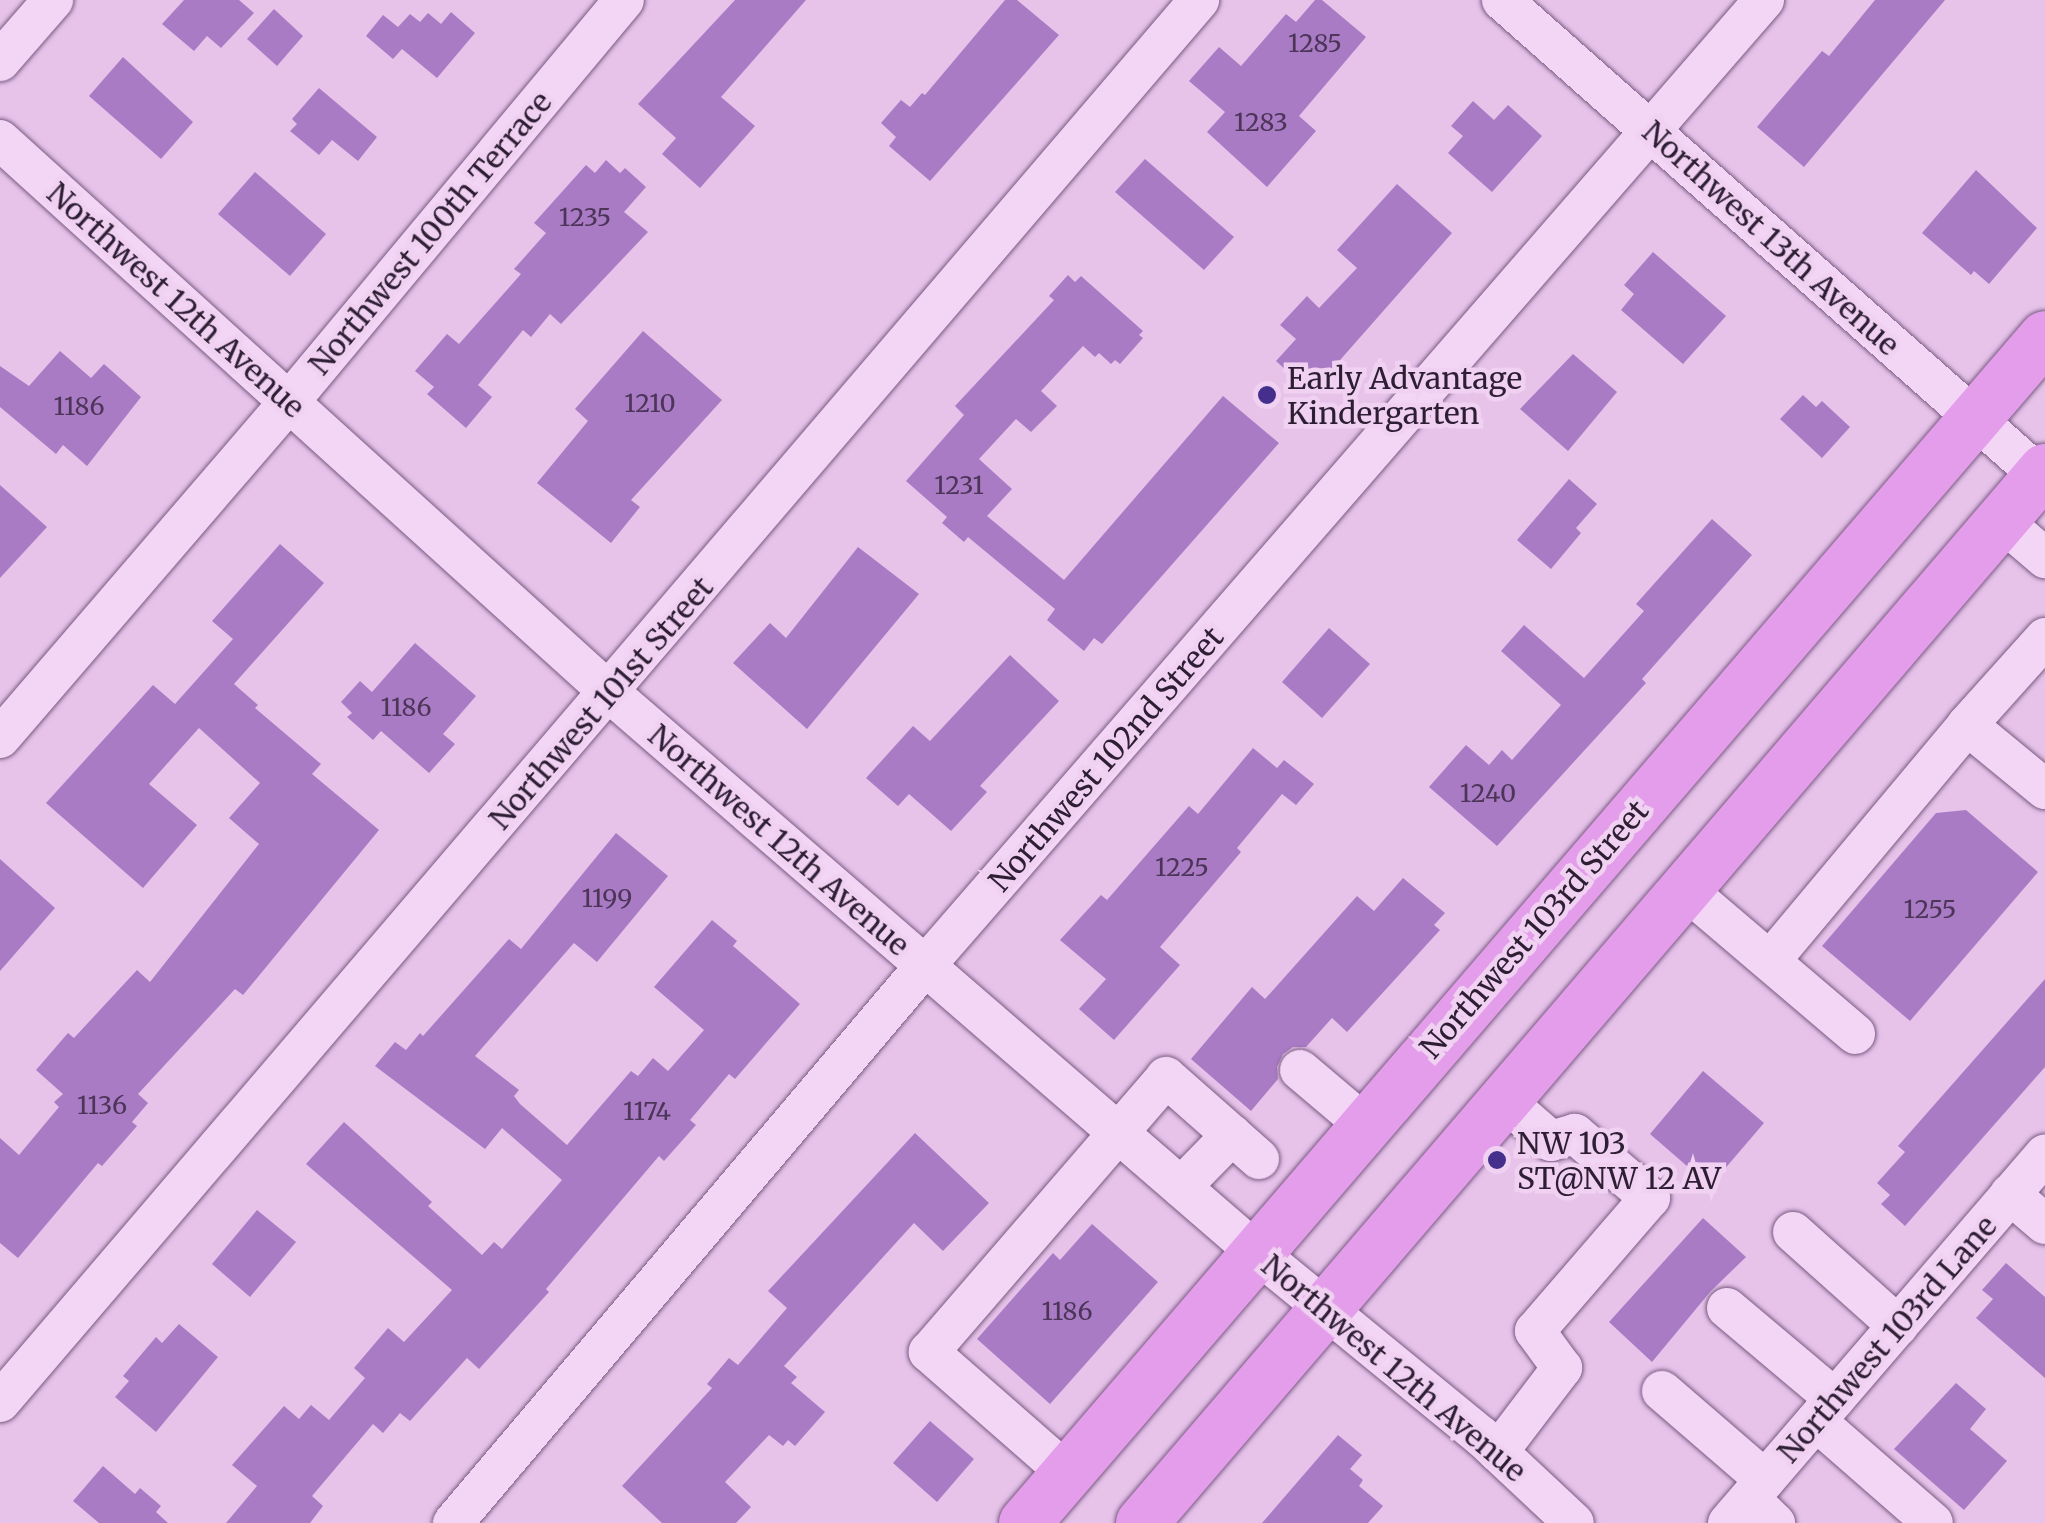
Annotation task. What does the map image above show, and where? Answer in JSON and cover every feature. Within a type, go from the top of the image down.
[{"type":"main road","name":"Northwest 103rd Street","points":[[1025,1523],[2045,337]]},
{"type":"main road","points":[[1142,1523],[2042,473]]},
{"type":"street","points":[[0,61],[53,0]]},
{"type":"street","name":"Northwest 100th Terrace","points":[[0,738],[289,402],[624,0]]},
{"type":"street","name":"Northwest 101st Street","points":[[0,1402],[1199,0]]},
{"type":"street","name":"Northwest 13th Avenue","points":[[1502,0],[1974,420],[2042,473]]},
{"type":"street","name":"Northwest 102nd Street","points":[[452,1523],[924,967],[1764,0]]},
{"type":"street","name":"Northwest 12th Avenue","points":[[0,140],[610,693],[1256,1252],[1498,1452],[1574,1523]]},
{"type":"street","points":[[2002,521],[2045,558]]},
{"type":"street","points":[[1770,961],[2045,638]]},
{"type":"street","points":[[1967,725],[2045,790]]},
{"type":"street","points":[[1686,890],[1856,1034]]},
{"type":"street","points":[[1300,1070],[1365,1125]]},
{"type":"street","points":[[1067,1473],[928,1352],[1166,1076],[1246,1147],[1181,1187]]},
{"type":"street","points":[[1498,1452],[1562,1368],[1536,1331],[1650,1198],[1575,1134],[1551,1140],[1504,1100]]},
{"type":"street","name":"Northwest 103rd Lane","points":[[1755,1506],[1826,1410],[2045,1154]]},
{"type":"street","points":[[2010,1194],[2045,1224]]},
{"type":"street","points":[[1794,1232],[1898,1326]]},
{"type":"street","points":[[1728,1308],[1933,1523]]},
{"type":"street","points":[[1662,1390],[1755,1506]]},
{"type":"building","points":[[184,0],[239,0],[254,13],[221,48],[207,36],[194,51],[162,24]]},
{"type":"building","points":[[735,0],[806,0],[721,97],[755,126],[700,188],[662,154],[676,138],[638,104]]},
{"type":"building","points":[[1005,0],[1017,0],[1059,35],[930,181],[889,146],[896,137],[881,123],[901,100],[910,107],[922,93],[925,95]]},
{"type":"building","points":[[1315,0],[1322,0],[1366,37],[1299,116],[1316,131],[1267,187],[1207,132],[1225,112],[1189,81],[1219,47],[1241,66],[1286,14],[1296,22]]},
{"type":"building","points":[[1875,0],[1945,0],[1804,167],[1757,127],[1822,51],[1829,56]]},
{"type":"building","points":[[274,9],[303,36],[277,66],[247,39]]},
{"type":"building","points":[[451,12],[475,33],[437,78],[402,49],[393,59],[366,36],[383,15],[398,27],[410,14],[420,22],[428,13],[441,24]]},
{"type":"building","points":[[123,57],[193,122],[161,159],[89,96]]},
{"type":"building","points":[[319,88],[377,137],[358,161],[332,140],[319,155],[290,131],[297,124],[292,119]]},
{"type":"building","points":[[1473,101],[1494,120],[1508,105],[1542,136],[1492,192],[1448,153],[1463,136],[1451,126]]},
{"type":"building","points":[[1145,159],[1234,237],[1204,270],[1115,192]]},
{"type":"building","points":[[606,160],[620,173],[625,168],[646,187],[624,212],[648,232],[561,324],[550,314],[531,337],[523,330],[478,385],[492,397],[466,428],[427,394],[434,387],[415,371],[447,334],[459,344],[521,274],[514,269],[546,233],[534,223],[586,165],[595,173]]},
{"type":"building","points":[[1976,170],[2037,228],[1989,284],[1974,271],[1971,275],[1922,233]]},
{"type":"building","points":[[255,172],[326,234],[290,276],[218,214]]},
{"type":"building","points":[[1397,184],[1452,233],[1311,393],[1276,361],[1296,339],[1280,325],[1307,296],[1319,308],[1357,268],[1337,250]]},
{"type":"building","points":[[1653,252],[1726,316],[1683,364],[1621,310],[1634,294],[1624,285]]},
{"type":"building","points":[[1068,275],[1075,282],[1081,276],[1143,331],[1139,335],[1143,338],[1120,364],[1115,360],[1111,364],[1099,353],[1095,357],[1083,346],[1041,391],[1057,406],[1031,432],[1016,419],[979,459],[1012,489],[987,516],[1064,580],[1223,396],[1279,443],[1102,644],[1094,638],[1084,651],[1047,620],[1055,609],[968,537],[964,542],[942,523],[947,517],[906,481],[964,415],[955,406],[1054,300],[1049,296]]},
{"type":"building","points":[[643,331],[722,400],[631,500],[640,507],[611,543],[537,483],[588,421],[575,409]]},
{"type":"building","points":[[60,351],[91,378],[104,364],[141,397],[87,466],[63,445],[56,454],[0,407],[0,366],[29,386]]},
{"type":"building","points":[[1573,354],[1617,392],[1568,451],[1520,409]]},
{"type":"building","points":[[1803,395],[1816,407],[1822,401],[1850,427],[1822,458],[1780,419]]},
{"type":"building","points":[[1569,479],[1597,504],[1576,528],[1581,533],[1551,569],[1517,540]]},
{"type":"building","points":[[0,485],[47,527],[0,578]]},
{"type":"building","points":[[1712,519],[1752,555],[1642,679],[1646,683],[1497,846],[1429,787],[1466,745],[1489,765],[1502,750],[1512,760],[1561,705],[1501,651],[1524,625],[1584,678],[1644,611],[1636,604]]},
{"type":"building","points":[[280,544],[324,583],[234,684],[258,705],[255,708],[321,764],[312,774],[379,830],[243,995],[235,989],[138,1094],[148,1103],[132,1122],[137,1126],[102,1166],[98,1163],[18,1258],[0,1243],[0,1138],[19,1155],[59,1107],[54,1102],[63,1094],[36,1070],[68,1033],[74,1038],[137,970],[150,982],[259,844],[229,818],[260,783],[199,728],[149,784],[197,825],[143,888],[46,803],[153,685],[175,704],[233,639],[212,621]]},
{"type":"building","points":[[858,547],[919,594],[807,729],[733,663],[770,623],[786,638]]},
{"type":"building","points":[[1329,628],[1370,664],[1322,718],[1282,682]]},
{"type":"building","points":[[415,643],[476,696],[443,734],[455,744],[429,773],[381,731],[373,740],[347,717],[352,713],[341,702],[360,681],[372,692]]},
{"type":"building","points":[[1010,655],[1059,701],[980,786],[987,792],[951,831],[909,794],[898,806],[866,778],[913,726],[930,741]]},
{"type":"building","points":[[1253,748],[1277,768],[1284,760],[1314,784],[1296,805],[1282,794],[1237,848],[1241,852],[1160,947],[1180,965],[1114,1040],[1079,1009],[1106,979],[1060,940],[1101,895],[1107,900],[1189,806],[1198,814]]},
{"type":"building","points":[[1966,810],[2038,872],[1910,1021],[1822,946],[1936,813]]},
{"type":"building","points":[[616,833],[668,876],[597,962],[574,943],[475,1056],[519,1090],[514,1096],[520,1104],[567,1145],[631,1071],[638,1076],[653,1058],[668,1071],[704,1030],[654,987],[712,920],[737,941],[733,946],[800,1004],[735,1079],[729,1074],[690,1120],[696,1125],[664,1161],[659,1156],[546,1289],[549,1292],[479,1369],[467,1358],[410,1421],[400,1413],[383,1433],[373,1424],[312,1496],[323,1506],[310,1523],[226,1523],[257,1486],[232,1465],[284,1406],[299,1419],[311,1405],[329,1420],[365,1378],[354,1368],[388,1328],[404,1342],[452,1290],[306,1164],[344,1122],[432,1202],[428,1206],[482,1255],[494,1242],[502,1249],[562,1180],[502,1128],[485,1149],[375,1066],[395,1042],[406,1050],[420,1033],[423,1036],[509,939],[521,949]]},
{"type":"building","points":[[0,859],[55,908],[0,971]]},
{"type":"building","points":[[1403,878],[1445,913],[1434,925],[1440,930],[1347,1032],[1332,1018],[1306,1047],[1293,1047],[1283,1054],[1277,1067],[1278,1079],[1251,1111],[1191,1059],[1252,987],[1265,999],[1357,896],[1374,911]]},
{"type":"building","points":[[2045,979],[2045,1067],[1905,1226],[1881,1204],[1890,1195],[1877,1183],[1905,1152],[1898,1146]]},
{"type":"building","points":[[1703,1071],[1764,1123],[1710,1186],[1650,1134]]},
{"type":"building","points":[[915,1133],[989,1203],[943,1251],[914,1223],[784,1366],[797,1377],[791,1383],[825,1412],[795,1446],[788,1440],[783,1446],[769,1435],[725,1482],[751,1507],[736,1523],[662,1523],[622,1486],[712,1388],[707,1384],[729,1358],[738,1365],[787,1308],[768,1291]]},
{"type":"building","points":[[257,1210],[296,1242],[250,1297],[212,1264]]},
{"type":"building","points":[[1703,1218],[1746,1257],[1710,1292],[1652,1362],[1609,1322]]},
{"type":"building","points":[[1092,1224],[1158,1282],[1050,1404],[977,1339],[1053,1253],[1060,1260]]},
{"type":"building","points":[[2006,1263],[2045,1297],[2045,1378],[1976,1318],[1993,1299],[1982,1290]]},
{"type":"building","points":[[179,1324],[218,1357],[156,1432],[115,1397],[129,1381],[123,1376],[156,1337],[162,1343]]},
{"type":"building","points":[[1956,1383],[1986,1409],[1970,1429],[2007,1461],[1964,1510],[1894,1449]]},
{"type":"building","points":[[930,1421],[974,1459],[937,1502],[893,1463]]},
{"type":"building","points":[[1338,1435],[1362,1455],[1350,1469],[1363,1480],[1359,1486],[1383,1506],[1368,1523],[1262,1523]]},
{"type":"building","points":[[103,1466],[135,1494],[140,1488],[161,1506],[156,1512],[168,1523],[99,1523],[73,1501]]},
{"type":"place","name":"Early Advantage Kindergarten","points":[[1267,395]]},
{"type":"place","name":"NW 103 ST@NW 12 AV","points":[[1497,1160]]}]
